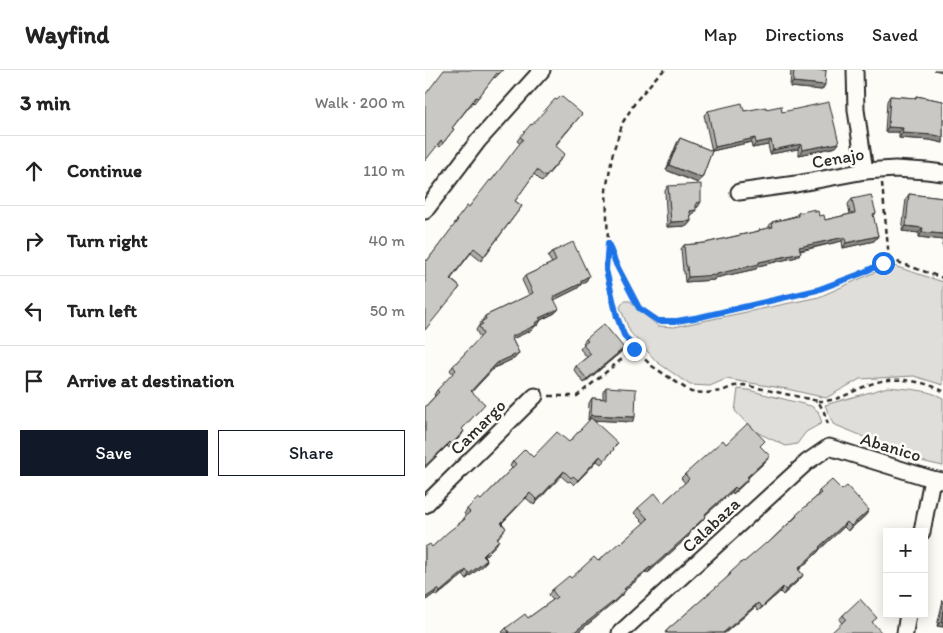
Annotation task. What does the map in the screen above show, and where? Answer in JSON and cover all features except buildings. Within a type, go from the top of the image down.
[{"type":"street","points":[[425,211],[478,141],[542,70]]},
{"type":"street","points":[[855,70],[856,110],[865,171]]},
{"type":"street","name":"Cenajo","points":[[739,192],[865,171],[895,169],[943,173]]},
{"type":"street","name":"Camargo","points":[[425,505],[535,396]]},
{"type":"street","name":"Abanico","points":[[829,447],[937,480]]},
{"type":"street","name":"Calabaza","points":[[620,633],[807,462],[829,447]]},
{"type":"street","points":[[923,528],[937,480]]},
{"type":"street","points":[[905,633],[907,618]]},
{"type":"path","points":[[665,70],[659,74],[636,101],[623,122],[613,152],[607,190],[608,243],[606,270],[617,317],[624,335],[634,349],[652,366],[691,392],[722,391],[734,386],[744,385],[828,402],[875,382],[892,380],[914,381],[943,391]]},
{"type":"path","points":[[881,170],[889,259]]},
{"type":"path","points":[[608,243],[616,264],[639,308],[658,321],[677,321],[817,290],[860,274],[889,259]]},
{"type":"path","points":[[889,259],[943,278]]},
{"type":"path","points":[[535,396],[577,396],[634,349]]},
{"type":"path","points":[[818,401],[828,424]]},
{"type":"shaded area","points":[[891,265],[943,282],[943,385],[914,376],[860,379],[826,398],[787,389],[726,379],[710,386],[690,385],[657,362],[630,332],[620,307],[624,301],[630,301],[658,326],[674,327],[819,297]]},
{"type":"shaded area","points":[[888,387],[923,391],[943,398],[943,466],[885,451],[860,435],[833,424],[825,405]]},
{"type":"shaded area","points":[[738,389],[811,406],[818,411],[822,423],[806,432],[797,444],[786,446],[754,431],[735,411]]},
{"type":"route","points":[[634,349],[624,335],[617,317],[606,270],[608,243],[616,264],[639,308],[658,321],[677,321],[700,317],[817,290],[883,263]]}]
